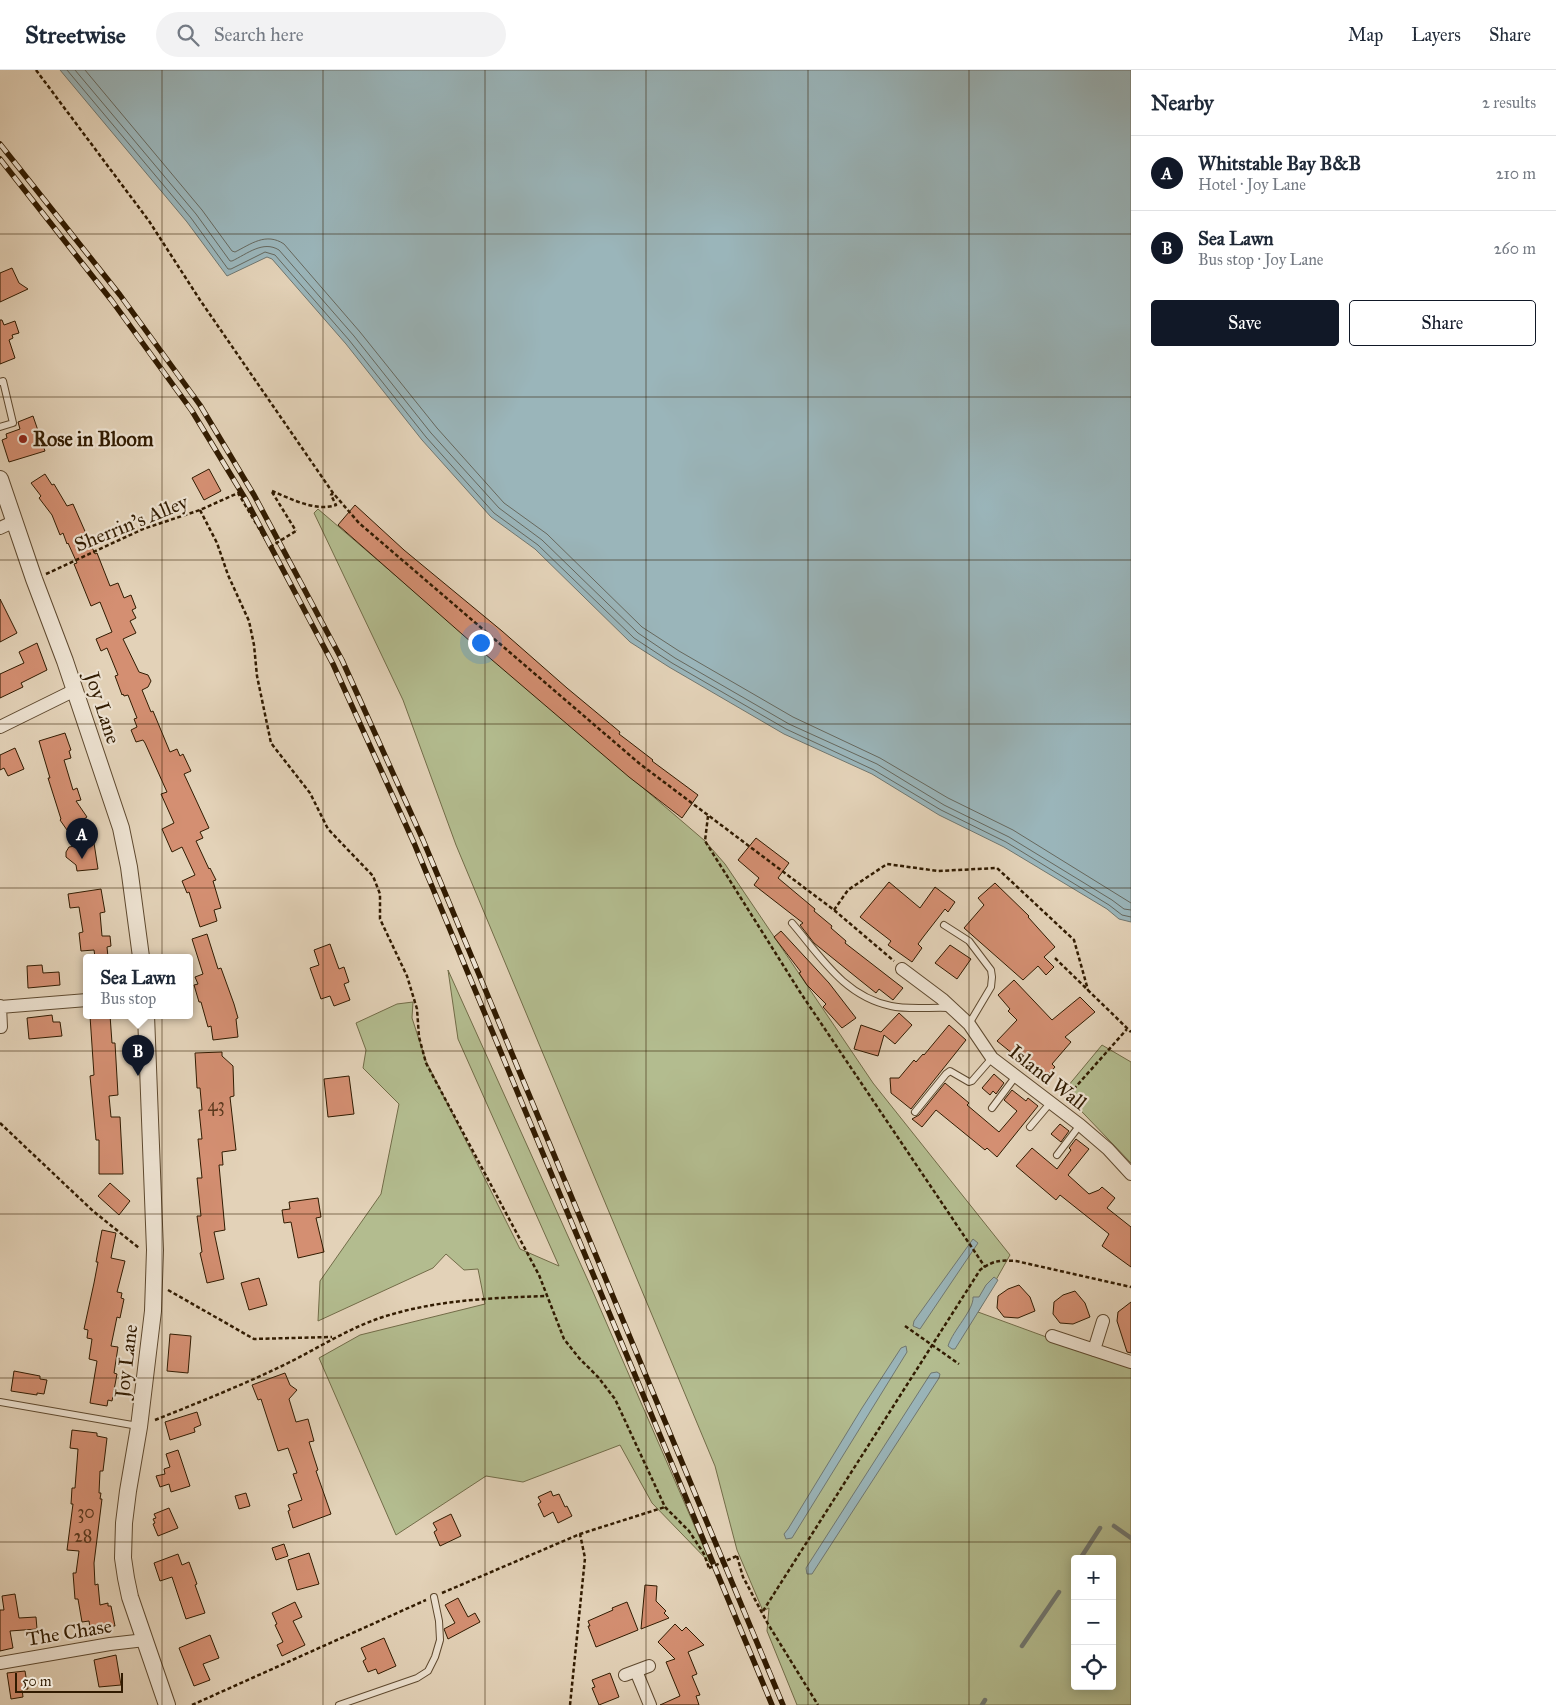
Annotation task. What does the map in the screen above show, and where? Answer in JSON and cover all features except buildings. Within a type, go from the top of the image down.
[{"type":"street","name":"Joy Lane","points":[[0,479],[7,525],[34,579],[75,690],[121,828],[131,876],[141,954]]},
{"type":"street","points":[[0,727],[75,690]]},
{"type":"street","name":"Island Wall","points":[[902,968],[970,1024],[992,1058],[1054,1104],[1108,1149],[1131,1174]]},
{"type":"street","points":[[2,1027],[0,1007],[83,1000]]},
{"type":"street","name":"Joy Lane","points":[[146,1019],[152,1144],[153,1312],[139,1426],[124,1523],[123,1558],[126,1578],[167,1705]]},
{"type":"street","points":[[1094,1350],[1103,1321]]},
{"type":"street","points":[[1052,1336],[1131,1362]]},
{"type":"street","name":"The Chase","points":[[0,1663],[110,1644],[145,1640]]},
{"type":"street","points":[[649,1666],[630,1673],[650,1705]]},
{"type":"lane","points":[[0,382],[3,381],[13,423],[0,428]]},
{"type":"lane","points":[[792,923],[841,981],[868,999],[893,1007],[953,1009]]},
{"type":"lane","points":[[944,925],[969,941],[991,970],[991,987],[970,1024]]},
{"type":"lane","points":[[915,1112],[946,1074],[950,1072],[969,1082],[972,1081],[992,1058]]},
{"type":"lane","points":[[992,1108],[1016,1076]]},
{"type":"lane","points":[[1030,1127],[1054,1104]]},
{"type":"lane","points":[[1057,1155],[1080,1126]]},
{"type":"lane","points":[[0,1402],[139,1426]]},
{"type":"lane","points":[[339,1705],[417,1678],[428,1671],[440,1640],[439,1621],[434,1597]]},
{"type":"path","points":[[36,70],[149,221],[200,300],[333,493],[359,523],[640,764],[834,910],[902,968]]},
{"type":"path","name":"Sherrin's Alley","points":[[34,579],[143,529],[200,510],[238,493],[270,547],[296,531],[272,491],[312,505],[325,507],[336,505],[331,495],[333,493]]},
{"type":"path","points":[[200,510],[217,543],[228,575],[248,621],[271,743],[310,793],[328,829],[373,876],[380,894],[380,919],[407,976],[417,1009],[419,1038],[426,1063],[539,1275],[564,1339],[615,1399],[664,1507],[693,1537],[704,1554],[709,1568],[737,1556],[743,1576],[763,1611],[768,1624],[818,1705]]},
{"type":"path","points":[[708,816],[706,841],[800,992],[985,1267]]},
{"type":"path","points":[[834,910],[848,890],[887,864],[938,871],[998,868],[1074,940],[1088,990]]},
{"type":"path","points":[[1055,958],[1131,1032]]},
{"type":"path","points":[[1054,1104],[1127,1029]]},
{"type":"path","points":[[0,1123],[93,1211],[154,1260]]},
{"type":"path","points":[[763,1611],[980,1270],[991,1262],[1002,1260],[1016,1261],[1131,1287]]},
{"type":"path","points":[[154,1282],[254,1339],[334,1337]]},
{"type":"path","points":[[139,1426],[288,1363],[334,1337],[377,1319],[427,1305],[480,1298],[547,1296]]},
{"type":"path","points":[[905,1326],[960,1364]]},
{"type":"path","points":[[192,1705],[580,1534],[664,1507]]},
{"type":"path","points":[[570,1705],[585,1558],[580,1534]]},
{"type":"green space","points":[[318,509],[705,841],[725,864],[873,1083],[1010,1255],[978,1312],[1131,1368],[1131,1705],[797,1705],[767,1631],[769,1608],[763,1611],[737,1550],[715,1466],[456,845],[403,700],[314,513]]},
{"type":"green space","points":[[448,970],[590,1285],[711,1564],[652,1503],[620,1445],[523,1482],[486,1476],[396,1535],[319,1358],[360,1335],[485,1304],[478,1269],[464,1270],[446,1254],[433,1268],[318,1321],[320,1281],[381,1194],[399,1104],[363,1068],[366,1050],[356,1023],[397,1004],[413,1002],[412,1018],[426,1061],[520,1249],[559,1266],[458,1039]]},
{"type":"green space","points":[[1102,1045],[1131,1062],[1131,1163],[1063,1092]]},
{"type":"water","points":[[60,70],[1131,70],[1131,922],[1119,919],[1107,909],[1004,847],[939,815],[872,774],[784,734],[630,642],[535,549],[491,517],[422,440],[346,344],[272,259],[267,257],[227,276],[187,222]]},
{"type":"water","points":[[973,1239],[978,1243],[920,1329],[913,1326],[914,1321]]},
{"type":"water","points":[[994,1277],[998,1280],[955,1349],[952,1349],[948,1346],[967,1314],[973,1297],[979,1297],[986,1285]]},
{"type":"water","points":[[906,1346],[907,1352],[792,1538],[786,1539],[784,1534],[862,1408],[901,1348]]},
{"type":"water","points":[[937,1372],[940,1374],[939,1378],[812,1574],[807,1574],[806,1568],[931,1373]]},
{"type":"waterway","points":[[1114,1526],[1131,1538]]},
{"type":"waterway","points":[[1083,1555],[1100,1528]]},
{"type":"waterway","points":[[1022,1646],[1059,1592]]},
{"type":"waterway","points":[[982,1705],[985,1700]]},
{"type":"railway","points":[[0,144],[120,295],[200,405],[254,495],[342,660],[423,840],[783,1705]]},
{"type":"railway","points":[[0,159],[112,301],[192,411],[246,500],[333,664],[414,843],[772,1705]]},
{"type":"place","name":"Rose in Bloom","points":[[23,439]]},
{"type":"place","name":"Whitstable Bay B&B","points":[[82,859]]},
{"type":"place","name":"Sea Lawn","points":[[138,1076]]}]
